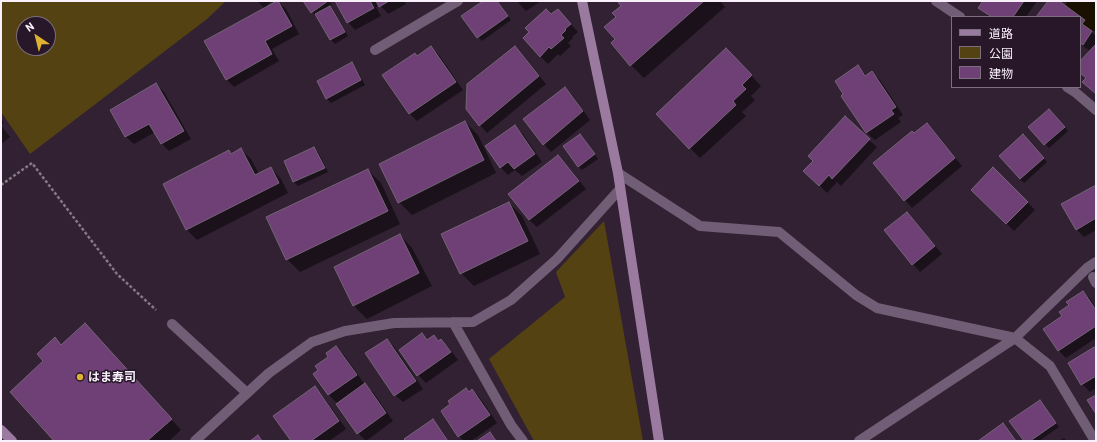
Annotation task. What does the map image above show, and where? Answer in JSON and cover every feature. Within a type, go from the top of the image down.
[{"type":"street","points":[[376,50],[458,1]]},
{"type":"street","points":[[582,1],[618,173],[659,441]]},
{"type":"street","points":[[936,1],[958,16]]},
{"type":"street","points":[[1069,88],[1096,110]]},
{"type":"street","points":[[618,173],[700,226],[778,232],[856,295],[877,308],[1016,338],[1050,366],[1095,441]]},
{"type":"street","points":[[195,441],[269,373],[312,342],[345,331],[394,323],[473,322],[511,300],[557,259],[620,189]]},
{"type":"street","points":[[859,441],[1016,338],[1087,268],[1096,262]]},
{"type":"street","points":[[453,322],[511,425],[523,441]]},
{"type":"street","points":[[172,324],[247,394]]},
{"type":"street","points":[[1,430],[12,441]]},
{"type":"path","points":[[1,184],[32,163],[117,274],[172,324]]},
{"type":"green space","points":[[1,1],[226,1],[207,19],[30,154],[1,112]]},
{"type":"green space","points":[[604,221],[643,441],[534,441],[489,359],[565,297],[556,272]]},
{"type":"building","points":[[277,1],[292,26],[265,41],[272,54],[226,80],[204,41]]},
{"type":"building","points":[[303,1],[328,1],[311,13]]},
{"type":"building","points":[[335,1],[370,1],[374,8],[347,23]]},
{"type":"building","points":[[376,1],[389,1],[379,7]]},
{"type":"building","points":[[483,1],[497,1],[508,16],[477,38],[461,16]]},
{"type":"building","points":[[617,1],[704,1],[630,66],[611,43],[615,39],[604,27],[616,17],[612,13],[621,6]]},
{"type":"building","points":[[983,1],[1024,1],[1014,16],[990,16],[978,8]]},
{"type":"building","points":[[1048,1],[1059,1],[1080,16],[1037,16]]},
{"type":"building","points":[[330,6],[345,32],[330,40],[315,14]]},
{"type":"building","points":[[546,9],[551,14],[558,9],[571,24],[561,35],[564,38],[551,49],[549,47],[540,57],[523,38],[529,32],[525,28]]},
{"type":"building","points":[[1081,17],[1085,20],[1082,24],[1092,31],[1083,45],[1081,44]]},
{"type":"building","points":[[1096,44],[1096,94],[1082,82],[1086,78],[1081,74],[1081,60]]},
{"type":"building","points":[[431,46],[456,82],[409,114],[382,75],[415,53],[417,56]]},
{"type":"building","points":[[515,46],[539,76],[479,126],[466,109],[467,84]]},
{"type":"building","points":[[726,48],[752,75],[742,85],[746,89],[733,101],[736,105],[689,149],[656,114]]},
{"type":"building","points":[[352,62],[361,80],[326,99],[317,81]]},
{"type":"building","points":[[858,65],[865,76],[872,71],[896,107],[891,110],[894,114],[866,133],[841,96],[843,94],[835,81]]},
{"type":"building","points":[[156,83],[184,131],[161,144],[149,124],[125,137],[110,110]]},
{"type":"building","points":[[565,87],[583,111],[543,145],[523,119]]},
{"type":"building","points":[[1049,109],[1065,127],[1044,145],[1028,127]]},
{"type":"building","points":[[845,116],[870,139],[832,179],[829,175],[819,186],[803,171],[813,161],[808,156]]},
{"type":"building","points":[[465,121],[484,160],[398,203],[379,164]]},
{"type":"building","points":[[927,123],[955,158],[904,201],[873,163],[912,131],[914,133]]},
{"type":"building","points":[[515,125],[535,154],[514,169],[508,162],[500,168],[485,146]]},
{"type":"building","points":[[580,134],[595,154],[578,167],[563,146]]},
{"type":"building","points":[[1023,134],[1044,158],[1020,179],[999,156]]},
{"type":"building","points":[[314,147],[325,168],[293,182],[284,161]]},
{"type":"building","points":[[241,148],[255,175],[271,167],[279,183],[186,230],[163,184],[229,150],[231,154]]},
{"type":"building","points":[[558,155],[579,181],[529,220],[508,194]]},
{"type":"building","points":[[993,167],[1028,202],[1006,224],[971,190]]},
{"type":"building","points":[[368,169],[388,211],[286,260],[266,217]]},
{"type":"building","points":[[1096,185],[1096,218],[1076,230],[1061,204]]},
{"type":"building","points":[[509,202],[528,241],[460,274],[441,234]]},
{"type":"building","points":[[907,212],[935,246],[912,265],[884,230]]},
{"type":"building","points":[[400,234],[419,273],[353,306],[334,267]]},
{"type":"building","points":[[1083,291],[1096,310],[1096,326],[1058,351],[1043,329],[1062,316],[1059,312],[1069,305],[1066,302]]},
{"type":"building","name":"はま寿司","points":[[85,323],[172,419],[147,441],[54,441],[10,392],[43,361],[37,354],[55,337],[61,345]]},
{"type":"building","points":[[422,333],[427,340],[434,335],[438,341],[441,339],[451,352],[417,376],[399,350]]},
{"type":"building","points":[[387,339],[416,381],[394,396],[365,353]]},
{"type":"building","points":[[336,346],[357,375],[328,395],[313,374],[318,370],[315,366],[328,357],[326,353]]},
{"type":"building","points":[[1096,346],[1096,376],[1081,385],[1068,363]]},
{"type":"building","points":[[365,383],[386,413],[357,434],[336,404]]},
{"type":"building","points":[[315,386],[339,421],[311,441],[291,441],[273,416]]},
{"type":"building","points":[[466,388],[469,392],[472,389],[490,415],[458,437],[441,411],[450,404],[448,401]]},
{"type":"building","points":[[1096,395],[1096,414],[1087,400]]},
{"type":"building","points":[[1040,400],[1056,423],[1030,441],[1024,441],[1009,421]]},
{"type":"building","points":[[433,419],[448,441],[406,441],[404,439]]},
{"type":"building","points":[[1003,423],[1016,441],[978,441]]},
{"type":"building","points":[[490,432],[496,441],[477,441]]},
{"type":"building","points":[[258,435],[262,441],[250,441]]},
{"type":"place","name":"はま寿司","points":[[80,377]]}]
